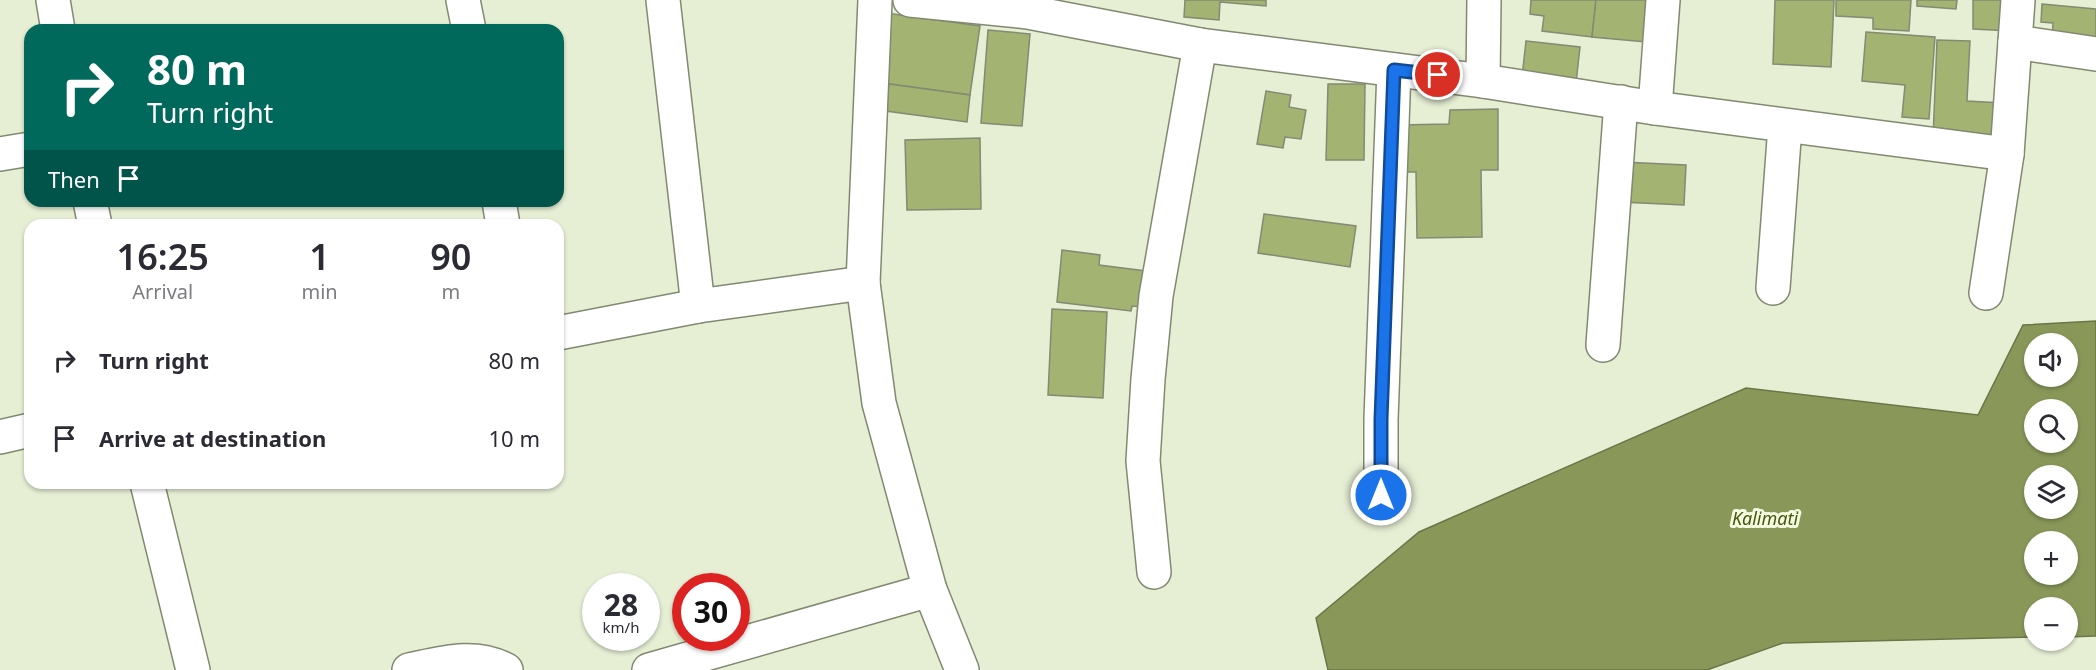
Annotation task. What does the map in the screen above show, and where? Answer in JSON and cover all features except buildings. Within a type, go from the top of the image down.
[{"type":"street","points":[[53,0],[57,24]]},
{"type":"street","points":[[463,0],[468,24]]},
{"type":"street","points":[[663,0],[698,306]]},
{"type":"street","points":[[875,0],[863,283],[879,403],[930,590],[962,670]]},
{"type":"street","points":[[910,0],[1028,6],[1200,45],[1483,81],[1655,108],[2007,154]]},
{"type":"street","points":[[1483,81],[1484,0]]},
{"type":"street","points":[[1655,108],[1663,0]]},
{"type":"street","points":[[1986,293],[2007,154],[2018,0]]},
{"type":"street","points":[[2015,42],[2096,54]]},
{"type":"street","points":[[1154,572],[1143,461],[1148,379],[1156,296],[1200,45]]},
{"type":"street","points":[[1381,495],[1381,419],[1394,70]]},
{"type":"street","points":[[1603,345],[1621,102]]},
{"type":"street","points":[[1773,288],[1785,126]]},
{"type":"street","points":[[0,154],[24,150]]},
{"type":"street","points":[[564,332],[698,306],[863,283]]},
{"type":"street","points":[[0,437],[24,431]]},
{"type":"street","points":[[148,489],[193,670]]},
{"type":"street","points":[[649,670],[930,590]]},
{"type":"street","points":[[409,670],[480,660],[506,670]]},
{"type":"water","name":"Kalimati","points":[[2096,321],[2096,636],[2078,637],[2078,597],[2024,597],[2024,637],[1783,643],[1707,670],[1328,670],[1316,618],[1419,532],[1746,388],[1978,415],[2023,325]]},
{"type":"route","points":[[1381,495],[1381,419],[1394,70],[1438,75]]}]
